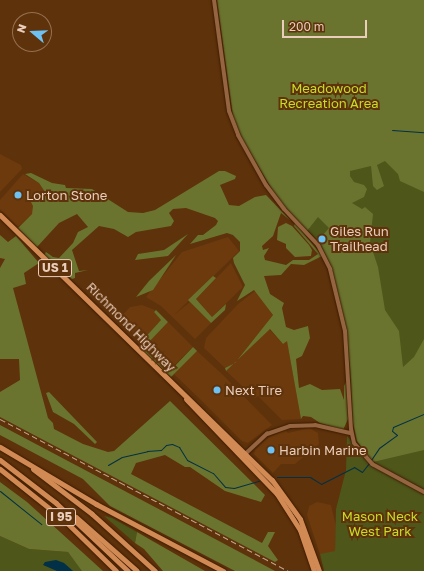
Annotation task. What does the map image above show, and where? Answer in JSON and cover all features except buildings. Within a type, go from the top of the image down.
[{"type":"highway","name":"Richmond Highway","points":[[0,215],[244,455],[272,480],[296,511],[308,534],[319,571]]},
{"type":"highway","name":"I 95","points":[[0,447],[8,451],[92,514],[155,571]]},
{"type":"highway","points":[[8,451],[105,509],[223,571]]},
{"type":"highway","name":"Richmond Highway","points":[[244,455],[277,494],[293,517],[302,534],[314,571]]},
{"type":"highway","points":[[0,460],[96,534],[137,571]]},
{"type":"highway","name":"I 95","points":[[0,469],[59,515],[116,571]]},
{"type":"highway","points":[[56,503],[128,571]]},
{"type":"street","points":[[214,0],[232,121],[266,185],[284,209],[318,245],[329,267],[345,336],[351,433],[358,449],[367,460],[424,492]]},
{"type":"street","points":[[244,455],[267,434],[290,426],[315,425],[351,433]]},
{"type":"shaded area","points":[[0,154],[21,165],[22,169],[0,192]]},
{"type":"shaded area","points":[[23,174],[39,183],[45,192],[32,214],[18,227],[0,209],[0,200]]},
{"type":"shaded area","points":[[228,237],[239,251],[174,315],[190,302],[211,323],[195,339],[161,306],[146,297],[182,252]]},
{"type":"shaded area","points":[[231,263],[243,287],[212,317],[196,299]]},
{"type":"shaded area","points":[[255,291],[273,315],[235,363],[225,368],[204,348],[206,338],[238,304]]},
{"type":"shaded area","points":[[142,305],[155,310],[154,312],[161,320],[141,342],[119,319],[130,307]]},
{"type":"shaded area","points":[[168,322],[193,347],[172,368],[147,343]]},
{"type":"shaded area","points":[[269,329],[283,344],[287,340],[301,419],[282,420],[258,396],[255,398],[226,371]]},
{"type":"shaded area","points":[[197,351],[272,425],[248,443],[242,441],[174,374]]},
{"type":"shaded area","points":[[309,428],[318,433],[319,444],[295,464],[281,464],[273,473],[254,454],[255,450],[268,438],[285,430],[288,433]]},
{"type":"shaded area","points":[[317,502],[331,505],[336,526],[335,551],[329,554],[320,554],[307,515],[309,506]]},
{"type":"green space","name":"Meadowood Recreation Area","points":[[217,0],[424,0],[424,192],[400,181],[398,174],[385,161],[377,165],[384,186],[377,190],[373,186],[371,166],[350,171],[350,176],[354,182],[364,185],[367,189],[364,197],[352,203],[362,209],[365,207],[373,214],[370,243],[378,267],[385,310],[399,331],[403,367],[414,357],[424,339],[424,450],[373,462],[357,441],[353,422],[351,376],[346,327],[331,266],[321,245],[326,238],[323,235],[329,228],[318,217],[307,231],[279,201],[238,132],[233,116]]},
{"type":"green space","name":"Meadowood Recreation Area","points":[[242,0],[424,0],[424,490],[377,465],[368,457],[357,441],[353,422],[348,343],[331,266],[318,241],[279,201]]},
{"type":"green space","points":[[219,171],[225,171],[236,176],[235,179],[220,185],[229,205],[239,206],[255,197],[266,195],[291,221],[281,213],[273,236],[262,246],[263,250],[269,248],[264,256],[265,260],[286,265],[293,260],[309,260],[318,254],[294,226],[295,223],[322,256],[304,265],[291,264],[281,275],[264,276],[270,294],[284,303],[282,308],[286,327],[294,330],[308,326],[310,338],[302,356],[296,359],[299,388],[310,384],[322,390],[340,389],[344,400],[344,386],[346,382],[348,419],[343,430],[320,423],[311,417],[303,416],[301,419],[287,341],[283,344],[270,329],[237,361],[273,315],[254,290],[237,301],[245,285],[234,263],[233,258],[240,251],[240,242],[233,235],[227,233],[190,244],[198,235],[203,235],[216,225],[218,221],[215,218],[186,208],[173,209],[169,213],[174,221],[171,226],[136,232],[128,237],[114,229],[99,226],[72,250],[79,271],[88,270],[75,273],[75,278],[72,279],[44,255],[46,252],[53,257],[59,258],[73,243],[78,232],[88,227],[77,214],[59,223],[37,247],[18,228],[32,214],[33,206],[30,200],[39,200],[45,192],[39,183],[25,174],[31,173],[52,183],[65,185],[66,188],[92,189],[128,212],[143,213],[155,210]]},
{"type":"green space","points":[[286,223],[292,226],[309,245],[312,250],[311,256],[295,257],[286,248],[286,244],[277,240],[278,227]]},
{"type":"green space","points":[[188,234],[168,256],[135,260],[138,254],[164,250]]},
{"type":"green space","points":[[0,235],[8,242],[16,236],[39,263],[24,273],[26,284],[13,288],[48,418],[53,423],[54,429],[83,444],[108,452],[114,451],[170,401],[265,495],[261,502],[225,491],[190,467],[185,467],[165,455],[136,463],[131,474],[262,543],[268,532],[275,532],[268,546],[278,560],[275,562],[0,417],[0,392],[20,380],[19,359],[0,359],[0,268],[5,259],[0,258]]},
{"type":"green space","points":[[176,255],[153,290],[136,297],[149,281]]},
{"type":"green space","points":[[213,276],[216,278],[196,299],[212,317],[226,304],[225,310],[211,323],[188,300]]},
{"type":"green space","points":[[156,310],[168,322],[147,344],[172,369],[193,347],[197,351],[171,377],[142,350],[141,342],[161,320],[154,312]]},
{"type":"green space","points":[[234,364],[226,371],[225,368]]},
{"type":"green space","points":[[49,392],[97,442],[95,444],[74,424],[53,412],[46,393]]},
{"type":"green space","points":[[0,425],[275,571],[235,571],[110,506],[83,479],[0,435]]},
{"type":"green space","name":"Mason Neck West Park","points":[[347,436],[371,465],[424,494],[424,571],[324,571],[320,554],[335,551],[336,509],[346,470]]},
{"type":"green space","points":[[0,482],[27,502],[103,571],[82,571],[68,552],[29,549],[0,536]]},
{"type":"green space","points":[[104,516],[112,518],[137,532],[135,543]]},
{"type":"green space","points":[[137,532],[205,571],[163,571],[144,549],[135,543]]},
{"type":"green space","points":[[0,536],[29,549],[68,552],[83,571],[0,571]]},
{"type":"water","points":[[56,560],[64,563],[73,571],[57,571],[43,565],[45,562]]},
{"type":"waterway","points":[[392,130],[424,132]]},
{"type":"waterway","points":[[371,460],[379,448],[397,435],[392,431],[393,427],[424,414]]},
{"type":"waterway","points":[[108,465],[122,457],[147,451],[161,450],[166,445],[172,444],[179,447],[187,460],[213,473],[225,487],[234,488],[259,481]]},
{"type":"waterway","points":[[277,477],[310,477],[321,484],[354,467],[362,472],[369,463]]},
{"type":"waterway","points":[[0,491],[41,524]]},
{"type":"railway","points":[[0,419],[288,571]]},
{"type":"place","name":"Lorton Stone","points":[[18,195]]},
{"type":"place","name":"Giles Run Trailhead","points":[[322,239]]},
{"type":"place","name":"Next Tire","points":[[217,390]]},
{"type":"place","name":"Harbin Marine","points":[[271,450]]}]
